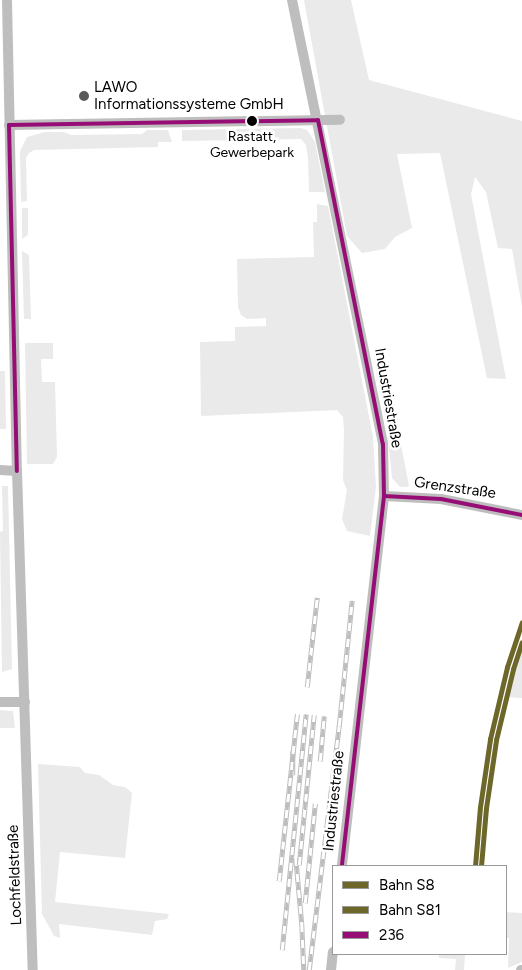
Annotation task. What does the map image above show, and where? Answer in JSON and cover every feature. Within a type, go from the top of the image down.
[{"type":"street","name":"Lochfeldstraße","points":[[7,0],[16,471],[33,970]]},
{"type":"street","name":"Industriestraße","points":[[292,0],[380,425],[384,496],[342,865]]},
{"type":"street","points":[[9,125],[340,120]]},
{"type":"street","points":[[0,470],[16,471]]},
{"type":"street","name":"Grenzstraße","points":[[384,496],[441,499],[522,515]]},
{"type":"street","points":[[0,702],[25,702]]},
{"type":"street","points":[[331,970],[333,955]]},
{"type":"shaded area","points":[[304,0],[351,0],[369,80],[522,121],[522,307],[512,249],[498,248],[486,192],[475,177],[471,194],[506,379],[487,378],[440,153],[397,154],[412,228],[395,237],[385,249],[362,253],[347,236]]},
{"type":"shaded area","points":[[301,128],[307,130],[315,142],[325,192],[309,192],[308,158],[306,145],[301,139],[182,141],[182,130]]},
{"type":"shaded area","points":[[147,130],[168,130],[172,142],[158,142],[158,147],[34,150],[26,158],[27,201],[21,202],[20,151],[27,137],[45,132],[64,132],[71,135],[142,134]]},
{"type":"shaded area","points":[[317,204],[328,206],[373,437],[376,487],[370,536],[347,531],[342,519],[347,490],[343,480],[343,417],[337,410],[201,416],[200,342],[235,341],[235,327],[266,326],[266,318],[247,319],[241,315],[238,307],[237,259],[314,257],[313,222],[317,222]]},
{"type":"shaded area","points":[[22,208],[28,208],[28,235],[22,239]]},
{"type":"shaded area","points":[[22,251],[29,255],[31,319],[24,319]]},
{"type":"shaded area","points":[[25,343],[53,343],[53,359],[41,359],[42,382],[55,382],[57,457],[53,464],[27,464]]},
{"type":"shaded area","points":[[382,369],[394,435],[399,434],[409,486],[406,487],[400,487],[392,478],[387,427],[376,370]]},
{"type":"shaded area","points":[[0,371],[5,371],[6,429],[0,429]]},
{"type":"shaded area","points":[[2,486],[8,486],[12,669],[2,672],[0,532],[3,531]]},
{"type":"shaded area","points":[[522,639],[522,698],[506,697],[511,676]]},
{"type":"shaded area","points":[[0,710],[13,711],[15,728],[0,728]]},
{"type":"shaded area","points":[[38,764],[80,767],[85,773],[99,775],[113,785],[125,787],[132,793],[125,858],[60,852],[55,902],[169,914],[167,919],[155,921],[152,935],[59,924],[60,938],[54,936],[42,914]]},
{"type":"shaded area","points":[[507,912],[522,913],[522,962],[508,968],[509,938],[507,938]]},
{"type":"shaded area","points":[[439,955],[465,955],[464,970],[455,970],[456,959],[439,958]]},
{"type":"railway","points":[[307,687],[317,598]]},
{"type":"railway","points":[[309,970],[339,726],[352,601]]},
{"type":"railway","points":[[279,881],[297,714]]},
{"type":"railway","points":[[282,950],[306,714]]},
{"type":"railway","points":[[299,865],[314,715]]},
{"type":"railway","points":[[320,761],[324,716]]},
{"type":"railway","points":[[293,751],[293,775]]},
{"type":"railway","points":[[305,903],[315,804]]},
{"type":"railway","points":[[296,858],[304,970]]},
{"type":"rail line","name":"S8","points":[[475,865],[480,807],[490,739],[507,667],[522,622]]},
{"type":"rail line","name":"S81","points":[[481,865],[486,808],[496,740],[513,669],[522,642]]},
{"type":"transit line","name":"236","points":[[318,120],[383,444],[384,496],[342,865]]},
{"type":"transit line","name":"236","points":[[9,125],[318,120]]},
{"type":"transit line","name":"236","points":[[9,125],[17,471]]},
{"type":"transit line","name":"236","points":[[384,496],[441,499],[522,515]]},
{"type":"place","name":"LAWO Informationssysteme GmbH","points":[[84,96]]},
{"type":"place","name":"Rastatt, Gewerbepark","points":[[252,121]]}]
